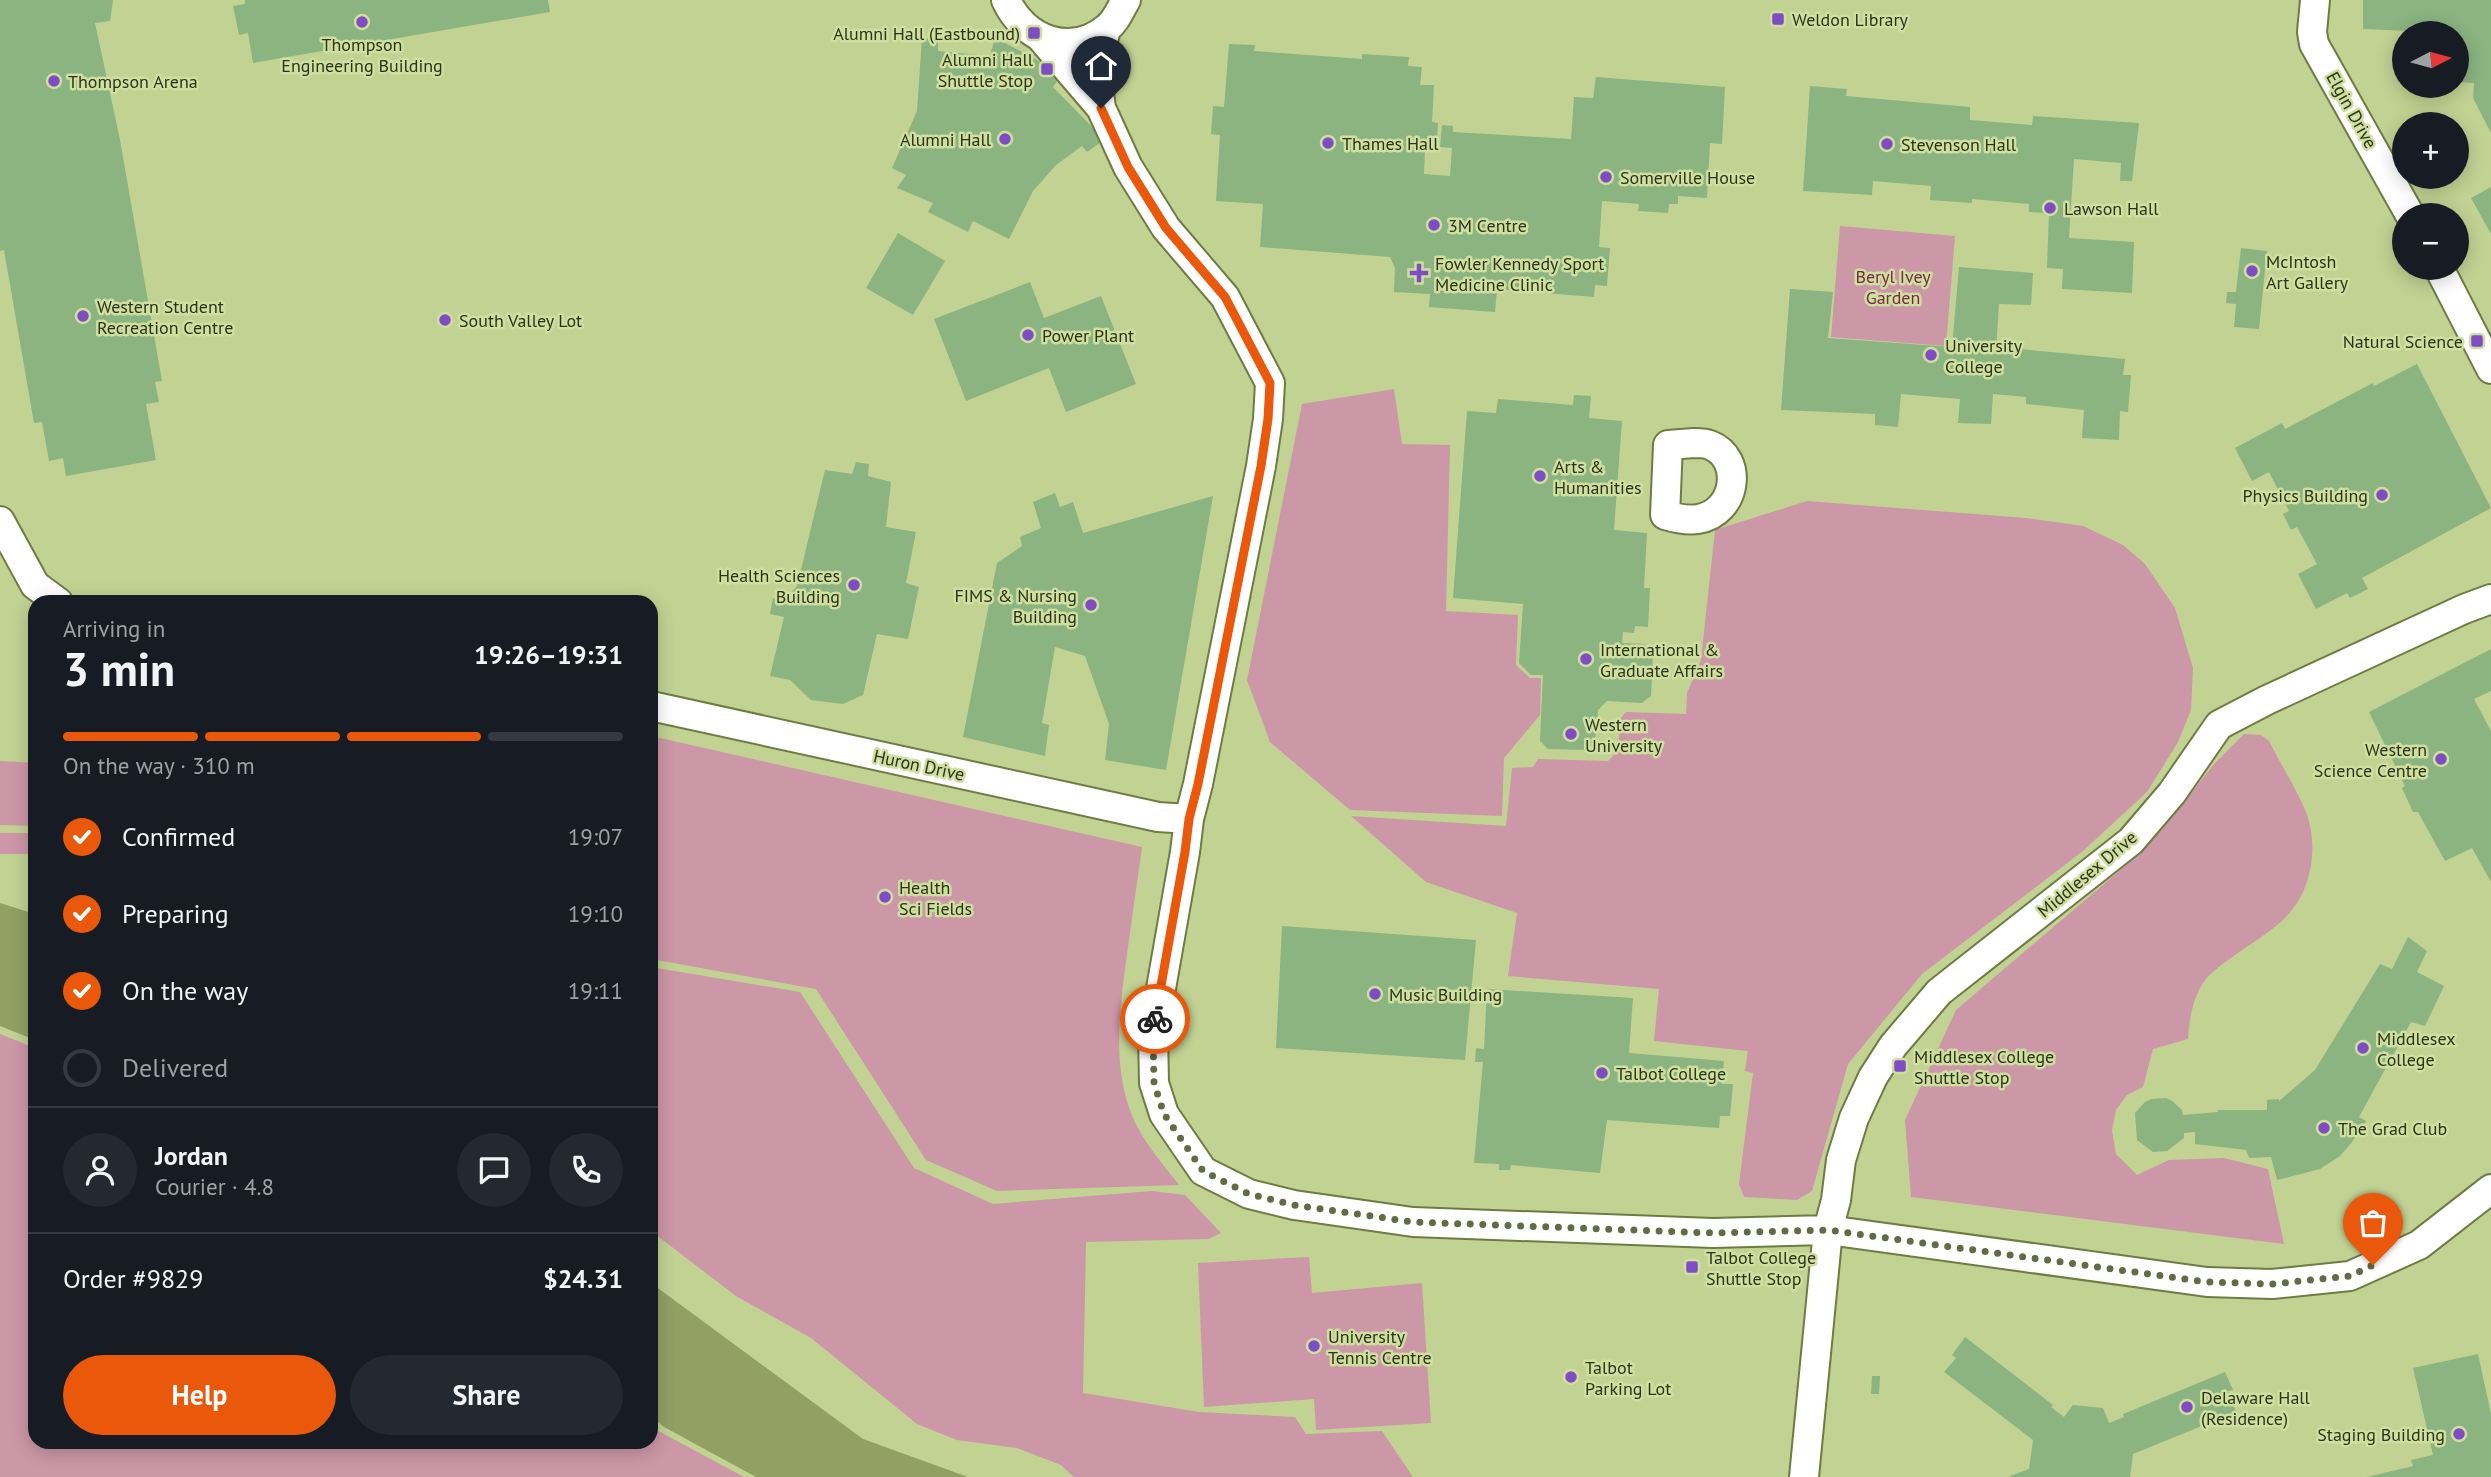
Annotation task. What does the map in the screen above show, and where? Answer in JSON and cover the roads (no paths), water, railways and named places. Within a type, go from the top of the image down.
[{"type":"street","points":[[1006,0],[1021,25],[1042,38],[1062,43],[1090,39],[1115,17]]},
{"type":"street","name":"Elgin Drive","points":[[2315,0],[2312,32],[2314,44],[2403,203]]},
{"type":"street","points":[[1101,108],[1096,70],[1115,17]]},
{"type":"street","points":[[1042,38],[1101,108],[1128,167],[1166,228],[1225,297],[1270,383],[1261,466],[1189,819],[1153,1034],[1154,1083],[1164,1114],[1203,1171],[1249,1194],[1294,1205],[1413,1222],[1713,1233],[1828,1230],[2194,1280],[2272,1284],[2350,1276],[2419,1245],[2491,1189]]},
{"type":"street","points":[[2445,280],[2491,369]]},
{"type":"street","points":[[0,521],[36,585],[49,595]]},
{"type":"street","name":"Middlesex Drive","points":[[1804,1477],[1828,1230],[1836,1199],[1841,1160],[1858,1107],[1873,1077],[1894,1046],[1939,992],[2131,841],[2172,793],[2220,725],[2267,699],[2491,599]]},
{"type":"street","name":"Huron Drive","points":[[658,708],[1158,817],[1189,819]]},
{"type":"place","name":"Weldon Library","points":[[1778,19]]},
{"type":"place","name":"Thompson Engineering Building","points":[[362,22]]},
{"type":"place","name":"Alumni Hall (Eastbound)","points":[[1034,33]]},
{"type":"place","name":"Alumni Hall Shuttle Stop","points":[[1047,69]]},
{"type":"place","name":"Thompson Arena","points":[[54,81]]},
{"type":"place","name":"Alumni Hall","points":[[1005,139]]},
{"type":"place","name":"Thames Hall","points":[[1328,143]]},
{"type":"place","name":"Stevenson Hall","points":[[1887,144]]},
{"type":"place","name":"Somerville House","points":[[1606,177]]},
{"type":"place","name":"Lawson Hall","points":[[2050,208]]},
{"type":"place","name":"3M Centre","points":[[1434,225]]},
{"type":"place","name":"McIntosh Art Gallery","points":[[2252,271]]},
{"type":"place","name":"Fowler Kennedy Sport Medicine Clinic","points":[[1419,273]]},
{"type":"place","name":"Western Student Recreation Centre","points":[[83,316]]},
{"type":"place","name":"South Valley Lot","points":[[445,320]]},
{"type":"place","name":"Power Plant","points":[[1028,335]]},
{"type":"place","name":"Natural Science","points":[[2477,341]]},
{"type":"place","name":"University College","points":[[1931,355]]},
{"type":"place","name":"Arts & Humanities","points":[[1540,476]]},
{"type":"place","name":"Physics Building","points":[[2382,495]]},
{"type":"place","name":"Health Sciences Building","points":[[854,585]]},
{"type":"place","name":"FIMS & Nursing Building","points":[[1091,605]]},
{"type":"place","name":"International & Graduate Affairs","points":[[1586,659]]},
{"type":"place","name":"Western University","points":[[1571,734]]},
{"type":"place","name":"Western Science Centre","points":[[2441,759]]},
{"type":"place","name":"Health Sci Fields","points":[[885,897]]},
{"type":"place","name":"Music Building","points":[[1375,994]]},
{"type":"place","name":"Middlesex College","points":[[2363,1048]]},
{"type":"place","name":"Middlesex College Shuttle Stop","points":[[1900,1066]]},
{"type":"place","name":"Talbot College","points":[[1602,1073]]},
{"type":"place","name":"The Grad Club","points":[[2324,1128]]},
{"type":"place","name":"Talbot College Shuttle Stop","points":[[1692,1267]]},
{"type":"place","name":"University Tennis Centre","points":[[1314,1346]]},
{"type":"place","name":"Talbot Parking Lot","points":[[1571,1377]]},
{"type":"place","name":"Delaware Hall (Residence)","points":[[2187,1407]]},
{"type":"place","name":"Staging Building","points":[[2459,1434]]},
{"type":"park label","name":"Beryl Ivey Garden","points":[[1893,286]]}]
